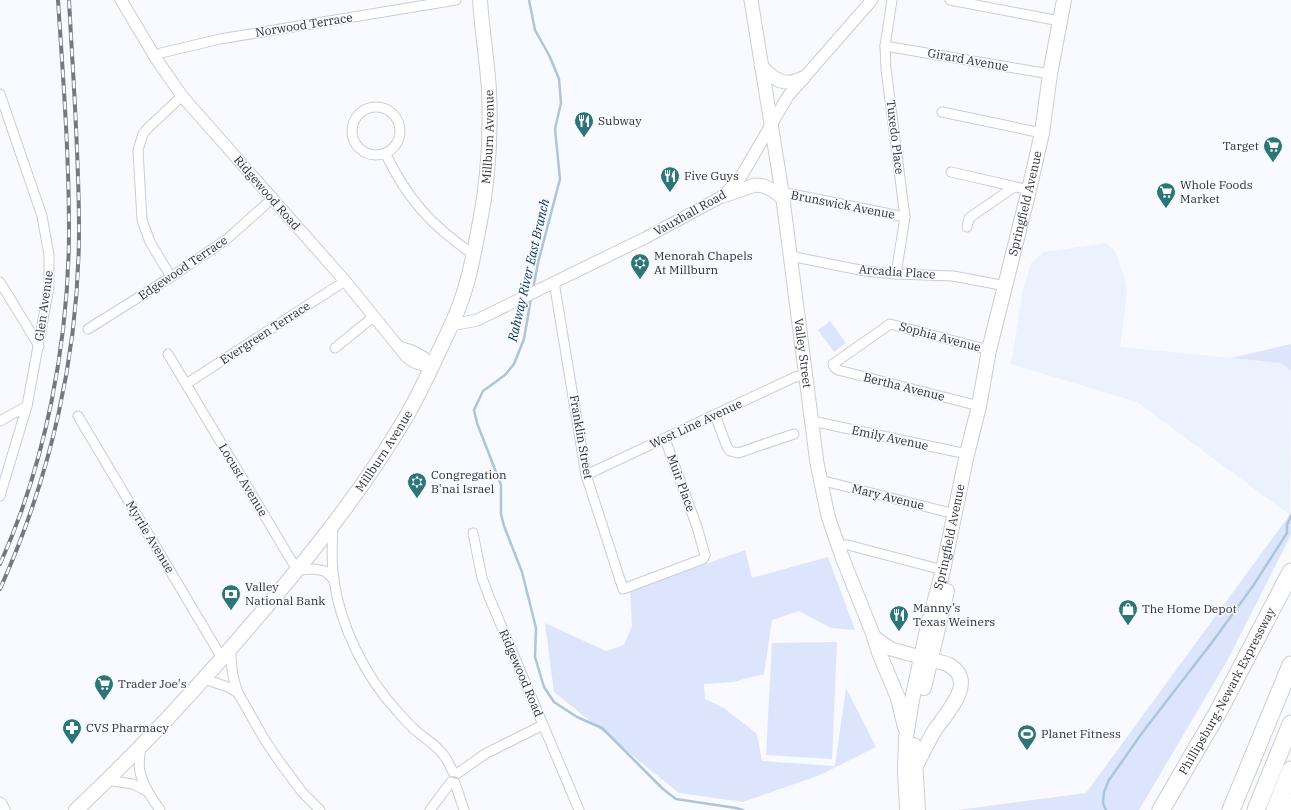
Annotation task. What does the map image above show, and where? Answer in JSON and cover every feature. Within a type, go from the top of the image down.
[{"type":"highway","name":"Phillipsburg-Newark Expressway","points":[[1161,810],[1214,718],[1291,572]]},
{"type":"highway","points":[[1258,637],[1291,588]]},
{"type":"highway","points":[[1231,810],[1291,665]]},
{"type":"highway","points":[[1256,810],[1291,724]]},
{"type":"highway","points":[[1275,810],[1291,770]]},
{"type":"highway","points":[[1288,810],[1291,802]]},
{"type":"main road","name":"Millburn Avenue","points":[[76,810],[108,780],[204,679],[297,570],[333,524],[380,458],[407,415],[432,366],[462,301],[474,254],[483,206],[489,128],[489,91],[480,0]]},
{"type":"main road","name":"Valley Street","points":[[750,0],[782,196],[820,480],[828,516],[874,637]]},
{"type":"main road","name":"Springfield Avenue","points":[[918,810],[914,743],[926,659],[967,454],[979,406],[989,350],[1006,286],[1042,133],[1050,74],[1064,0]]},
{"type":"main road","points":[[761,66],[773,78],[783,82],[794,82],[803,78]]},
{"type":"main road","points":[[723,196],[755,185],[765,186],[782,196]]},
{"type":"main road","name":"Springfield Avenue","points":[[907,810],[905,771],[906,737],[926,659],[951,574],[978,439],[979,406]]},
{"type":"main road","points":[[874,637],[892,649],[948,665],[957,671],[961,679],[960,693],[934,731],[915,768]]},
{"type":"main road","points":[[874,637],[898,698],[906,737]]},
{"type":"main road","points":[[0,804],[3,810]]},
{"type":"street","name":"Ridgewood Road","points":[[121,0],[155,57],[182,96],[345,281],[398,347],[412,351],[423,357],[432,366]]},
{"type":"street","name":"Norwood Terrace","points":[[155,57],[161,53],[220,39],[412,4],[456,0]]},
{"type":"street","name":"Vauxhall Road","points":[[452,325],[477,320],[645,238],[723,196],[742,175],[788,96],[872,0]]},
{"type":"street","name":"Tuxedo Place","points":[[892,0],[885,46],[886,69],[904,217],[896,274]]},
{"type":"street","points":[[950,0],[1060,21]]},
{"type":"street","name":"Girard Avenue","points":[[885,46],[1050,74]]},
{"type":"street","name":"Glen Avenue","points":[[0,94],[42,216],[50,255],[49,287],[27,406],[0,496]]},
{"type":"street","points":[[171,277],[150,242],[142,220],[138,150],[143,134],[182,96]]},
{"type":"street","points":[[376,107],[386,109],[394,115],[399,124],[400,134],[397,143],[390,151],[385,153],[376,155],[366,153],[358,147],[353,138],[353,124],[358,115],[366,109],[376,107]]},
{"type":"street","points":[[942,112],[1042,133]]},
{"type":"street","points":[[385,153],[396,176],[422,211],[444,233],[474,254]]},
{"type":"street","points":[[951,172],[1029,190]]},
{"type":"street","points":[[967,227],[969,218],[1014,187]]},
{"type":"street","name":"Brunswick Avenue","points":[[782,196],[904,217]]},
{"type":"street","name":"Edgewood Terrace","points":[[88,329],[171,277],[227,239],[273,198]]},
{"type":"street","name":"Arcadia Place","points":[[790,256],[865,271],[896,274],[953,276],[1006,286]]},
{"type":"street","name":"Evergreen Terrace","points":[[186,384],[345,281]]},
{"type":"street","points":[[0,282],[39,346]]},
{"type":"street","name":"Franklin Street","points":[[554,282],[586,475],[623,589]]},
{"type":"street","points":[[335,348],[374,318]]},
{"type":"street","name":"Sophia Avenue","points":[[834,363],[890,324],[989,350]]},
{"type":"street","name":"Locust Avenue","points":[[168,354],[297,570]]},
{"type":"street","name":"Bertha Avenue","points":[[834,363],[834,367],[838,370],[979,406]]},
{"type":"street","name":"West Line Avenue","points":[[586,475],[795,377],[806,375]]},
{"type":"street","points":[[0,422],[27,406]]},
{"type":"street","points":[[715,415],[727,447],[730,451],[738,453],[794,434]]},
{"type":"street","name":"Myrtle Avenue","points":[[78,416],[227,653]]},
{"type":"street","name":"Emily Avenue","points":[[812,421],[967,454]]},
{"type":"street","name":"Muir Place","points":[[623,589],[703,559],[705,555],[697,527],[665,439]]},
{"type":"street","name":"Mary Avenue","points":[[820,480],[955,514]]},
{"type":"street","points":[[333,524],[332,549],[334,580],[341,612],[362,663],[378,688],[396,711],[442,753],[455,772]]},
{"type":"street","name":"Ridgewood Road","points":[[473,533],[482,578],[490,599],[579,810]]},
{"type":"street","points":[[838,545],[848,545],[943,570]]},
{"type":"street","points":[[297,570],[314,569],[325,571],[334,580]]},
{"type":"street","points":[[227,653],[232,676],[238,693],[263,737],[279,762],[302,792],[320,810]]},
{"type":"street","points":[[204,679],[228,687],[238,693]]},
{"type":"street","points":[[464,810],[453,782],[449,778],[450,774],[485,754],[543,725]]},
{"type":"street","points":[[141,746],[140,770],[143,782],[160,810]]},
{"type":"street","points":[[108,780],[133,784],[148,792]]},
{"type":"street","points":[[430,810],[453,782]]},
{"type":"shaded area","points":[[1106,243],[1115,251],[1124,277],[1127,293],[1120,347],[1281,363],[1291,371],[1290,515],[1137,402],[1011,364],[1023,290],[1031,263],[1044,252]]},
{"type":"shaded area","points":[[830,321],[846,343],[834,352],[818,330]]},
{"type":"shaded area","points":[[1291,344],[1291,371],[1281,363],[1231,358]]},
{"type":"shaded area","points":[[1291,513],[1291,535],[1227,661],[1139,810],[958,810],[1086,793]]},
{"type":"shaded area","points":[[745,550],[752,578],[828,557],[855,630],[831,628],[799,611],[772,620],[764,674],[733,682],[704,684],[705,699],[724,708],[757,734],[762,761],[835,766],[846,688],[876,747],[820,775],[743,802],[679,793],[554,692],[545,623],[606,651],[624,645],[632,626],[630,591]]},
{"type":"shaded area","points":[[837,642],[832,759],[766,755],[772,643]]},
{"type":"waterway","name":"Rahway River East Branch","points":[[529,0],[535,30],[550,57],[559,79],[561,103],[555,129],[560,179],[538,263],[533,289]]},
{"type":"waterway","name":"Rahway River East Branch","points":[[531,298],[524,339],[514,364],[505,375],[483,391],[474,410],[477,423],[501,485],[501,514],[504,526],[522,572],[536,628],[535,657],[544,687],[554,702],[577,717],[602,728],[663,789],[676,799],[743,810]]},
{"type":"waterway","points":[[1106,810],[1103,803],[1104,792],[1109,780],[1142,733],[1213,641],[1253,586],[1287,533],[1287,525],[1291,516]]},
{"type":"railway","points":[[0,564],[30,485],[42,443],[52,400],[65,314],[68,271],[69,200],[58,0]]},
{"type":"railway","points":[[0,589],[34,503],[47,458],[59,413],[74,322],[78,275],[79,200],[76,114],[69,0]]},
{"type":"place","name":"Subway","points":[[584,138]]},
{"type":"place","name":"Target","points":[[1273,163]]},
{"type":"place","name":"Five Guys","points":[[670,193]]},
{"type":"place","name":"Whole Foods Market","points":[[1166,209]]},
{"type":"place","name":"Menorah Chapels At Millburn","points":[[640,280]]},
{"type":"place","name":"Congregation B'nai Israel","points":[[417,499]]},
{"type":"place","name":"Valley National Bank","points":[[231,611]]},
{"type":"place","name":"The Home Depot","points":[[1128,626]]},
{"type":"place","name":"Manny’s Texas Weiners","points":[[899,632]]},
{"type":"place","name":"Trader Joe's","points":[[104,701]]},
{"type":"place","name":"CVS Pharmacy","points":[[72,745]]},
{"type":"place","name":"Planet Fitness","points":[[1027,751]]}]
